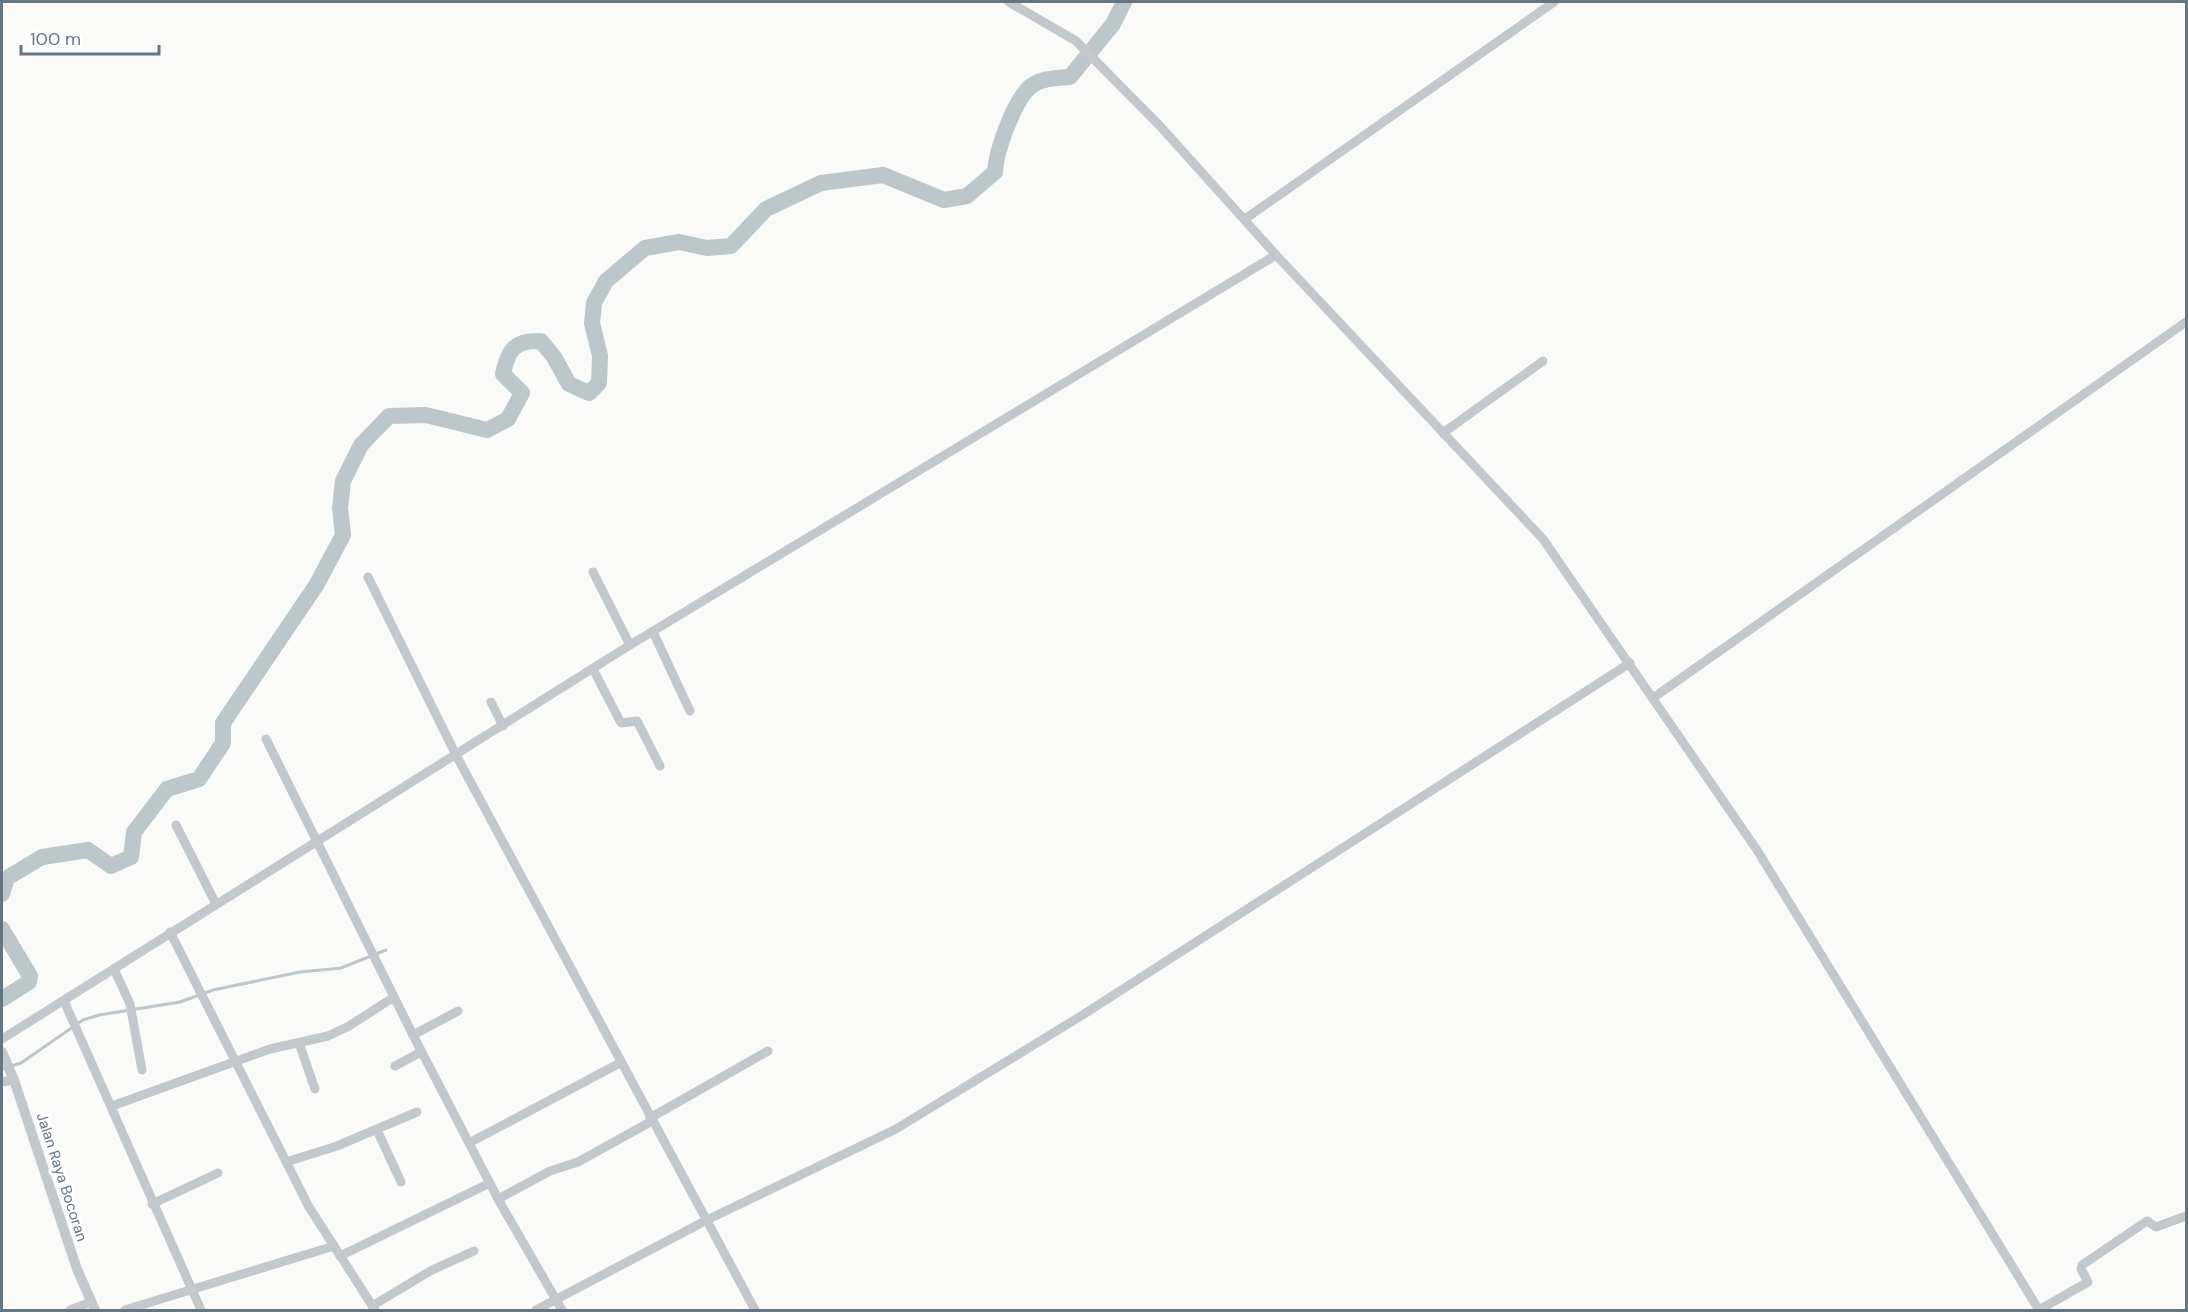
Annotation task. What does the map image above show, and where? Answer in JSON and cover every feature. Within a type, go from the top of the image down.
[{"type":"street","points":[[1010,2],[1076,41],[1543,539],[1757,850],[1807,928],[2039,1310],[2088,1282],[2081,1269],[2082,1265],[2147,1221],[2156,1227],[2187,1216]]},
{"type":"street","points":[[1245,219],[1554,2]]},
{"type":"street","points":[[2,1039],[630,645],[1276,255]]},
{"type":"street","points":[[1653,698],[2187,322]]},
{"type":"street","points":[[1443,433],[1543,361]]},
{"type":"street","points":[[593,572],[630,645]]},
{"type":"street","points":[[368,577],[456,755],[755,1311]]},
{"type":"street","points":[[653,632],[690,711]]},
{"type":"street","points":[[536,1311],[705,1221],[896,1129],[1081,1016],[1630,663]]},
{"type":"street","points":[[593,669],[621,723],[637,721],[660,765]]},
{"type":"street","points":[[491,702],[503,726]]},
{"type":"street","points":[[266,739],[413,1035],[498,1199],[562,1311]]},
{"type":"street","points":[[176,825],[216,904]]},
{"type":"street","points":[[170,932],[203,993],[286,1162],[333,1246],[374,1308],[440,1265],[474,1251]]},
{"type":"street","points":[[114,969],[131,1008],[142,1071]]},
{"type":"street","points":[[112,1106],[236,1060],[328,1036],[349,1026],[394,997]]},
{"type":"street","points":[[64,1001],[201,1311]]},
{"type":"street","points":[[413,1035],[458,1011]]},
{"type":"street","points":[[299,1043],[315,1089]]},
{"type":"street","points":[[498,1199],[550,1171],[578,1162],[768,1051]]},
{"type":"street","name":"Jalan Raya Bocoran","points":[[2,1052],[11,1072],[77,1269],[93,1306]]},
{"type":"street","points":[[395,1066],[422,1052]]},
{"type":"street","points":[[469,1143],[621,1063]]},
{"type":"street","points":[[2,1082],[11,1072]]},
{"type":"street","points":[[286,1162],[337,1146],[417,1112]]},
{"type":"street","points":[[377,1130],[401,1182]]},
{"type":"street","points":[[152,1204],[218,1173]]},
{"type":"street","points":[[340,1256],[490,1183]]},
{"type":"street","points":[[124,1311],[190,1288],[333,1246]]},
{"type":"street","points":[[70,1311],[93,1306]]},
{"type":"waterway","points":[[2,894],[7,878],[42,857],[88,850],[111,866],[131,857],[134,832],[167,789],[199,779],[223,743],[223,723],[317,584],[343,535],[340,508],[343,481],[361,445],[389,416],[426,415],[487,430],[508,419],[522,393],[503,374],[507,359],[518,345],[532,341],[541,341],[554,357],[569,384],[589,393],[599,383],[600,356],[592,323],[594,303],[606,281],[645,248],[679,242],[707,248],[731,246],[766,209],[821,183],[883,175],[944,200],[967,196],[995,172],[998,152],[1006,129],[1016,106],[1027,90],[1041,81],[1070,77],[1113,24],[1124,2]]},
{"type":"waterway","points":[[2,929],[30,976],[29,982],[2,999]]},
{"type":"waterway","points":[[2,1069],[21,1063],[83,1020],[99,1015],[180,1002],[213,990],[300,972],[341,968],[386,950]]}]
